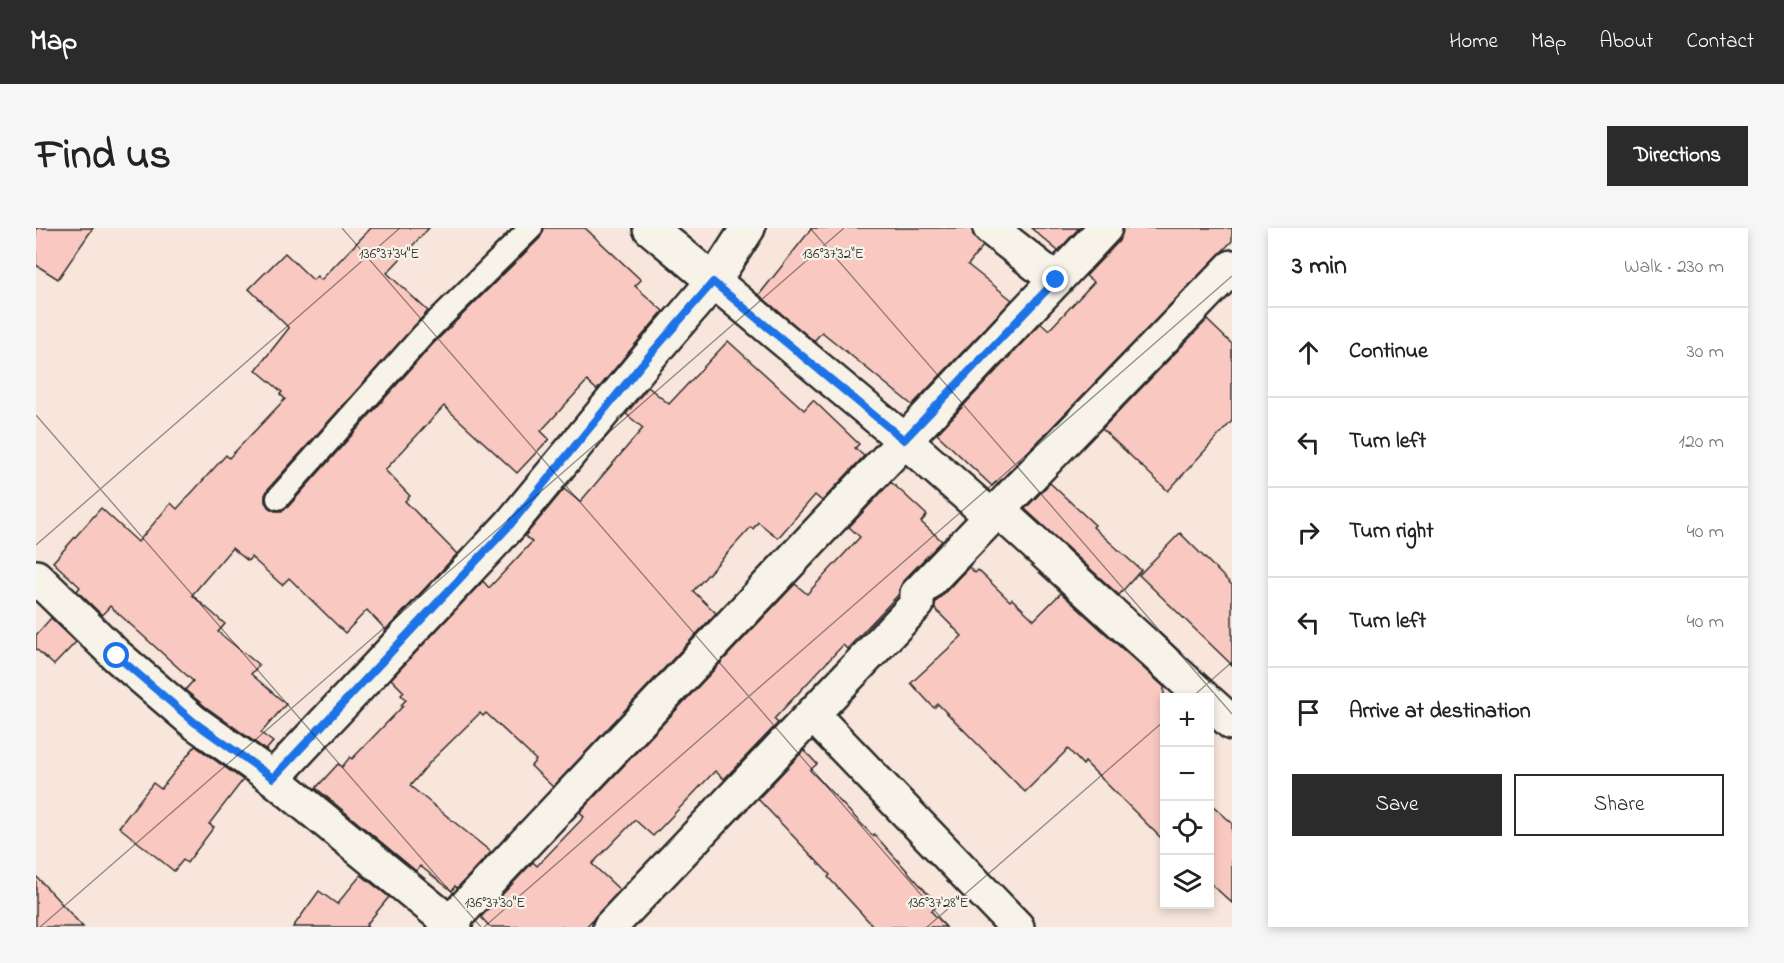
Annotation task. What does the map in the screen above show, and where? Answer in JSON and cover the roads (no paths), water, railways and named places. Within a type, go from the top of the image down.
[{"type":"street","points":[[650,228],[995,514],[1198,693]]},
{"type":"street","points":[[273,778],[510,525],[642,364],[713,282],[748,228]]},
{"type":"street","points":[[990,228],[1056,280]]},
{"type":"street","points":[[36,577],[117,656],[194,722],[273,778],[451,926],[1105,228]]},
{"type":"street","points":[[610,927],[917,604],[917,594],[1232,267]]},
{"type":"street","points":[[1214,707],[1232,723]]},
{"type":"street","points":[[813,715],[1017,927]]},
{"type":"lane","points":[[278,498],[423,335],[531,228]]}]
